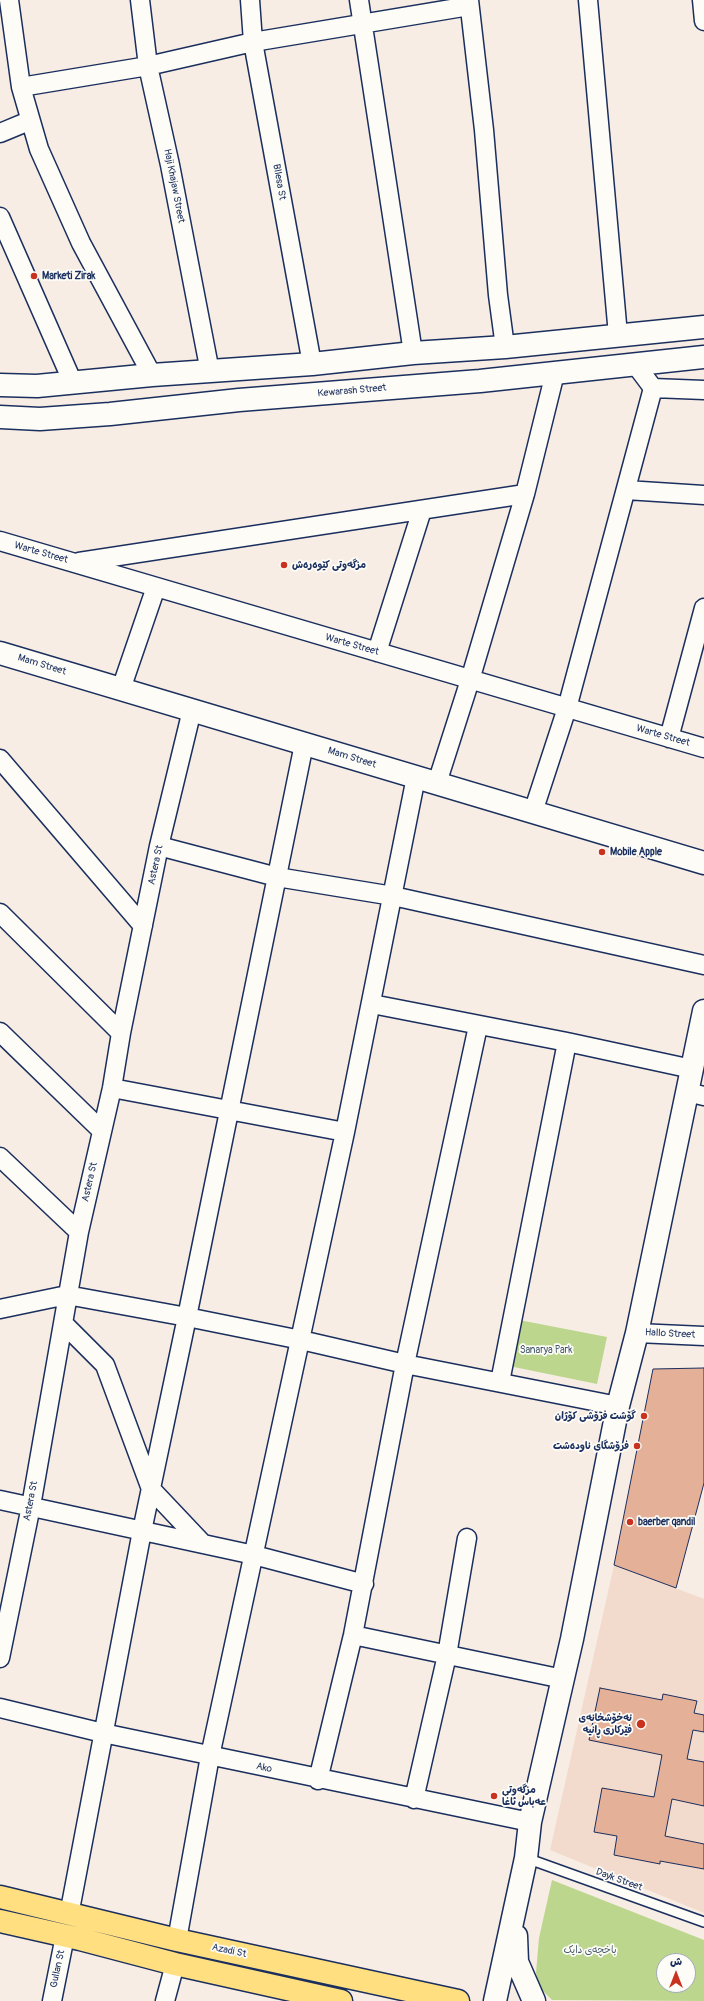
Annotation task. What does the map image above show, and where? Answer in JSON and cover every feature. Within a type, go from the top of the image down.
[{"type":"highway","name":"Azadi St","points":[[0,1897],[69,1915],[177,1940],[458,2001]]},
{"type":"highway","points":[[0,1921],[80,1938],[279,1994],[341,2001]]},
{"type":"street","points":[[9,0],[21,87],[29,121],[39,148],[81,243],[152,375]]},
{"type":"street","name":"‌Haji Khajaw Street","points":[[140,0],[148,66],[170,165],[210,372]]},
{"type":"street","name":"Bllesa St","points":[[250,0],[253,42],[312,364]]},
{"type":"street","points":[[359,0],[361,23],[413,353]]},
{"type":"street","points":[[588,0],[603,148],[618,335]]},
{"type":"street","points":[[702,0],[704,21]]},
{"type":"street","points":[[21,87],[148,66],[253,42],[469,3],[484,130],[498,295],[505,347]]},
{"type":"street","points":[[0,132],[29,121]]},
{"type":"street","points":[[0,217],[7,252],[73,383]]},
{"type":"street","points":[[0,385],[37,386],[152,375],[312,364],[413,353],[505,347],[704,326]]},
{"type":"street","points":[[580,339],[583,370]]},
{"type":"street","points":[[478,349],[480,381]]},
{"type":"street","name":"Kewarash Street","points":[[0,417],[40,419],[110,414],[239,400],[480,381],[704,358]]},
{"type":"street","points":[[635,364],[653,388]]},
{"type":"street","points":[[437,783],[470,680],[525,494],[555,373]]},
{"type":"street","points":[[653,388],[704,390]]},
{"type":"street","points":[[533,812],[567,708],[653,388]]},
{"type":"street","points":[[626,490],[704,495]]},
{"type":"street","points":[[75,563],[525,494]]},
{"type":"street","points":[[377,652],[422,510]]},
{"type":"street","name":"Warte Street","points":[[0,541],[704,748]]},
{"type":"street","points":[[120,689],[156,587]]},
{"type":"street","points":[[669,738],[700,642],[704,608]]},
{"type":"street","name":"Mam Street","points":[[0,653],[704,863]]},
{"type":"street","name":"Astera St","points":[[0,1658],[31,1506],[79,1232],[112,1088],[120,1033],[159,846],[192,710]]},
{"type":"street","points":[[69,1915],[102,1734],[142,1531],[230,1110],[304,744]]},
{"type":"street","points":[[0,759],[143,926]]},
{"type":"street","points":[[177,1940],[210,1756],[301,1340],[372,1004],[416,777]]},
{"type":"street","points":[[159,846],[277,876],[393,896],[704,965]]},
{"type":"street","points":[[0,913],[120,1033]]},
{"type":"street","points":[[372,1004],[478,1026],[567,1042],[692,1070]]},
{"type":"street","points":[[495,2001],[526,1858],[530,1822],[563,1679],[618,1406],[696,1094],[692,1070],[704,1011]]},
{"type":"street","points":[[318,1780],[364,1584],[405,1364],[478,1026]]},
{"type":"street","points":[[0,1032],[102,1130]]},
{"type":"street","points":[[500,1382],[567,1042]]},
{"type":"street","points":[[112,1088],[345,1132]]},
{"type":"street","points":[[0,1157],[79,1232]]},
{"type":"street","points":[[0,1309],[67,1295],[187,1317],[301,1340],[405,1364],[618,1406]]},
{"type":"street","points":[[63,1323],[105,1365],[151,1489],[203,1544]]},
{"type":"street","name":"Hallo Street","points":[[637,1333],[704,1336]]},
{"type":"street","points":[[0,1500],[254,1555],[364,1584]]},
{"type":"street","points":[[414,1799],[447,1655],[467,1538]]},
{"type":"street","points":[[353,1635],[563,1679]]},
{"type":"street","name":"Ako","points":[[0,1708],[102,1734],[318,1780],[530,1822]]},
{"type":"street","points":[[515,1909],[517,1962],[534,2001]]},
{"type":"street","name":"Gullan St","points":[[52,2001],[65,1936]]},
{"type":"street","points":[[165,2001],[175,1964]]},
{"type":"lane","name":"Dayk Street","points":[[526,1858],[704,1922]]},
{"type":"shaded area","name":"نەخۆشخانەی فێرکاری ڕانیە","points":[[614,1565],[704,1599],[704,1913],[550,1850]]},
{"type":"green space","name":"Sanarya Park","points":[[519,1320],[607,1337],[597,1384],[509,1366]]},
{"type":"green space","name":"باخچەی دایک","points":[[552,1880],[704,1940],[704,2001],[552,2000],[539,1987],[536,1973],[539,1938]]},
{"type":"building","points":[[704,1368],[704,1483],[676,1588],[614,1565],[653,1369]]},
{"type":"building","points":[[600,1688],[662,1700],[663,1694],[697,1701],[694,1713],[704,1715],[704,1732],[693,1730],[687,1759],[704,1762],[704,1806],[672,1799],[665,1836],[704,1844],[704,1869],[660,1861],[660,1864],[614,1855],[617,1836],[594,1832],[602,1788],[654,1797],[662,1755],[589,1740]]},
{"type":"place","name":"Marketi Zirak","points":[[34,276]]},
{"type":"place","name":"مزگەوتی کێوەرەش","points":[[284,565]]},
{"type":"place","name":"Mobile Apple","points":[[602,852]]},
{"type":"place","name":"گۆشت فرۆشی کۆژان","points":[[644,1416]]},
{"type":"place","name":"فرۆشگای ناوده‌شت","points":[[637,1446]]},
{"type":"place","name":"baerber qandil","points":[[630,1522]]},
{"type":"place","name":"نەخۆشخانەی فێرکاری ڕانیە","points":[[641,1724]]},
{"type":"place","name":"مزگەوتی عەباس ئاغا","points":[[494,1796]]}]
